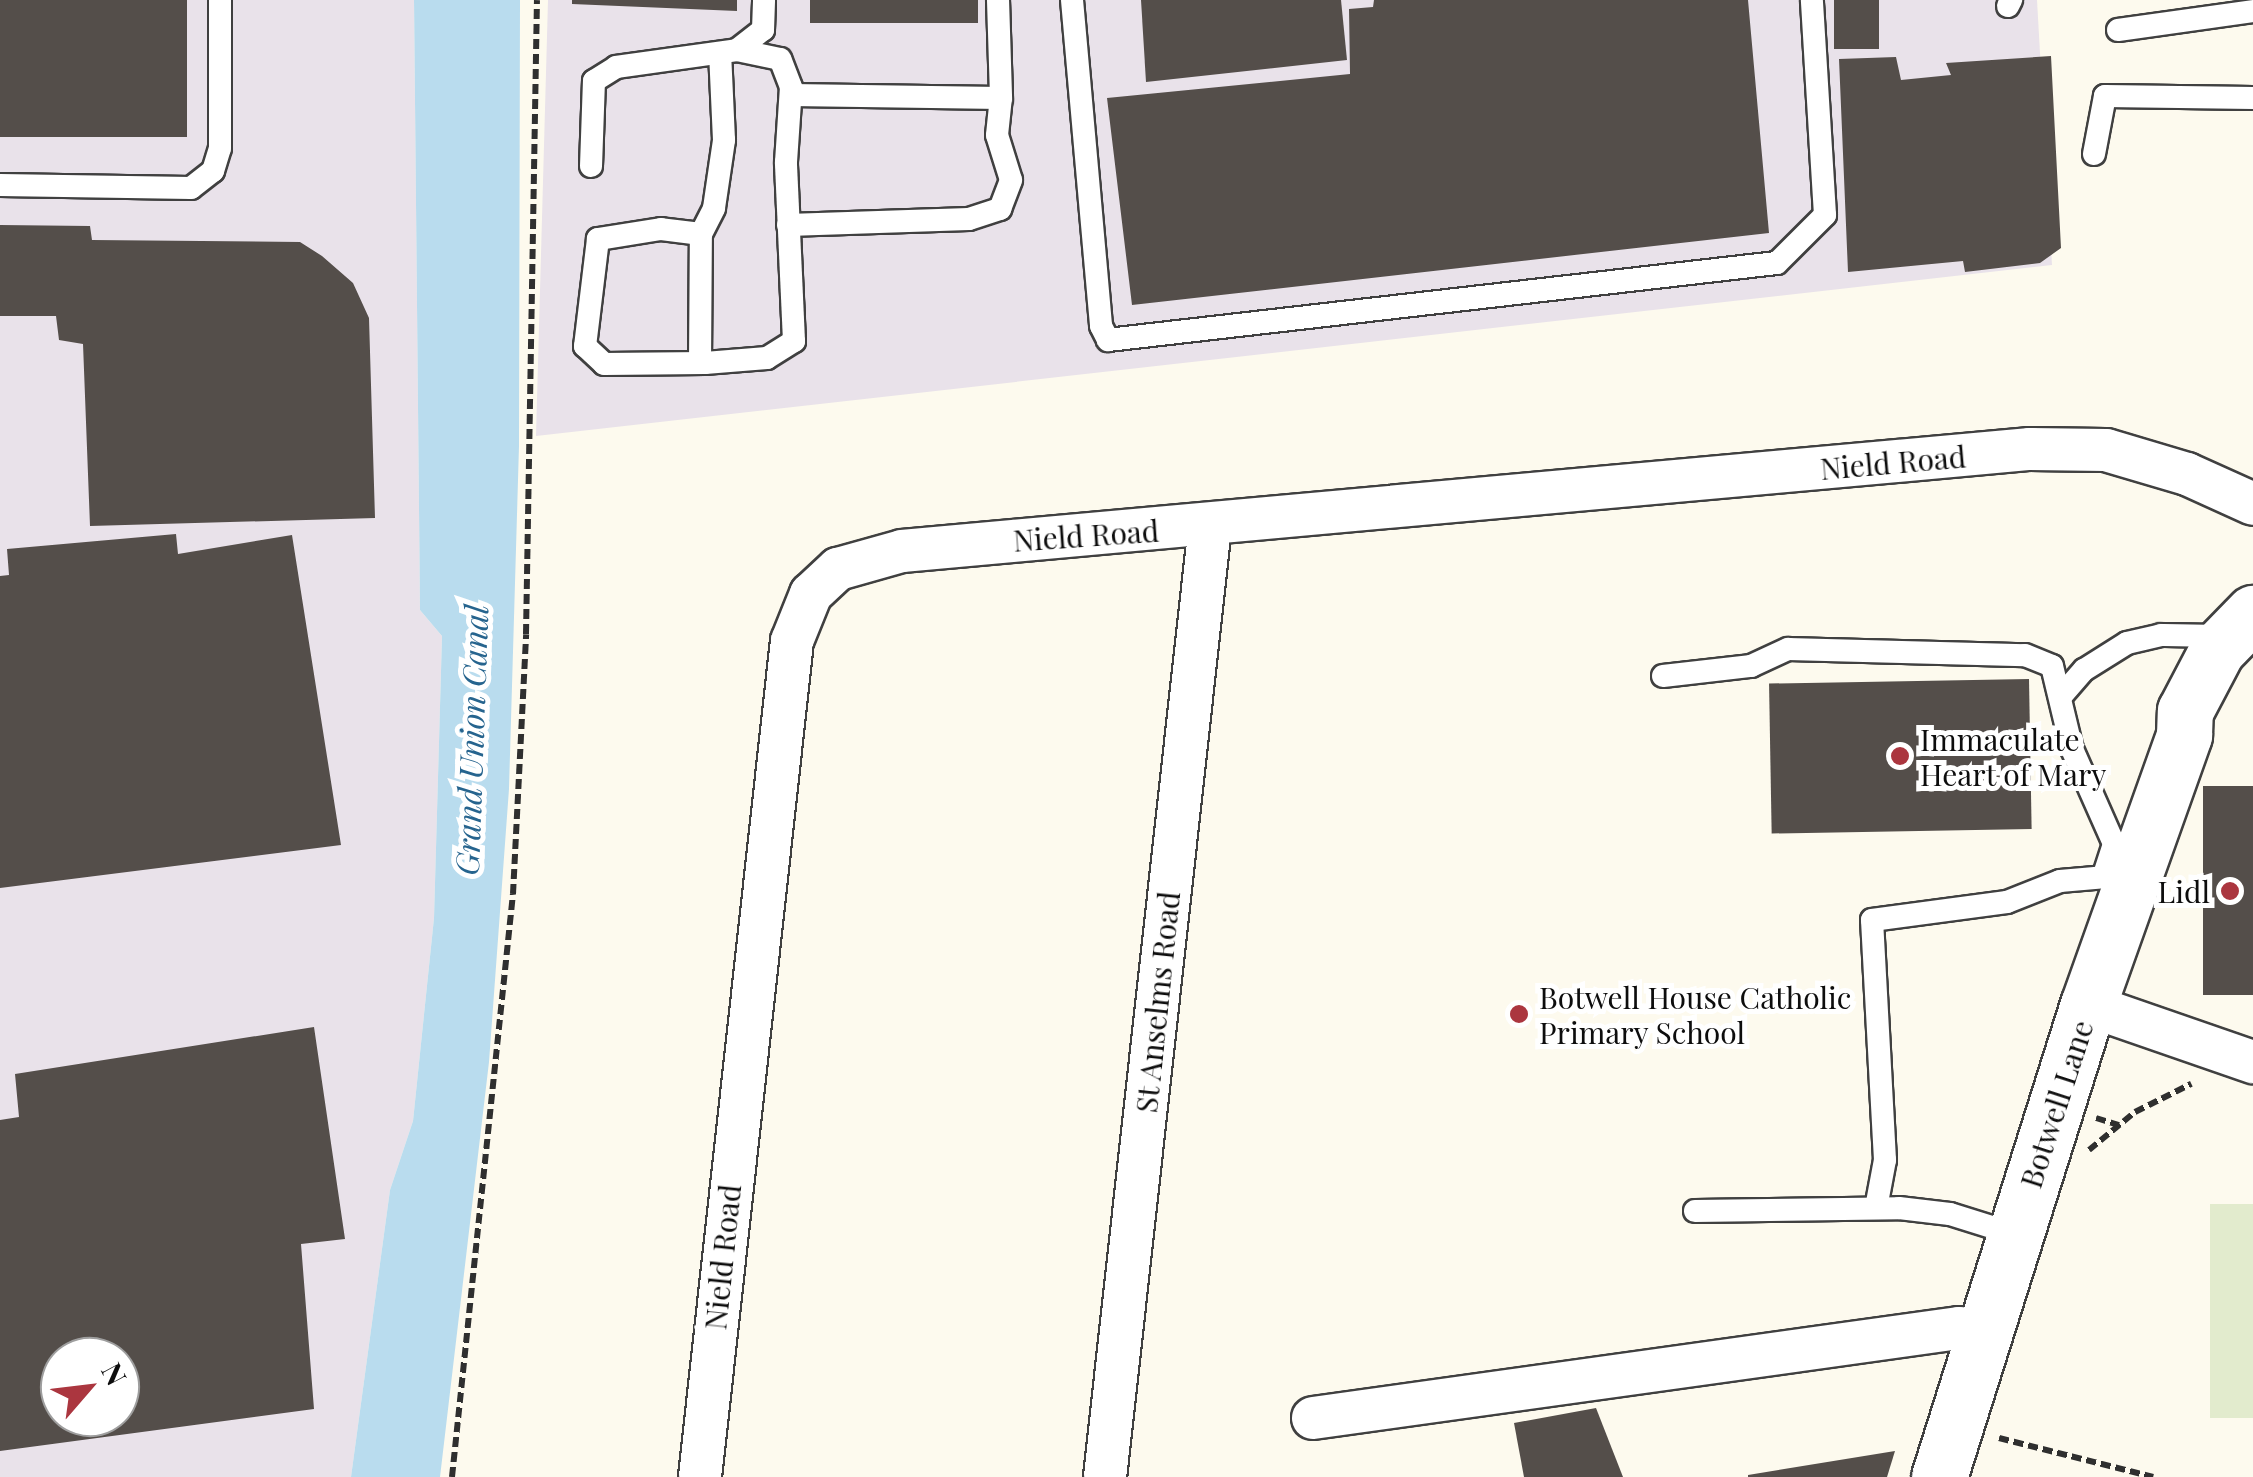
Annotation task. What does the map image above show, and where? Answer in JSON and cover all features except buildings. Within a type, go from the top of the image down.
[{"type":"street","name":"Nield Road","points":[[700,1477],[753,972],[802,609],[822,580],[874,555],[2067,448],[2145,460],[2253,504]]},
{"type":"street","name":"St Anselms Road","points":[[1105,1477],[1210,526]]},
{"type":"street","name":"Botwell Lane","points":[[1946,1452],[2088,1005],[2118,876],[2184,735],[2193,690],[2245,631]]},
{"type":"street","points":[[2088,1005],[2253,1062]]},
{"type":"street","points":[[1314,1418],[1959,1328],[1986,1332]]},
{"type":"lane","points":[[0,185],[191,188],[213,171],[220,148],[220,0]]},
{"type":"lane","points":[[728,52],[763,30],[764,0]]},
{"type":"lane","points":[[788,225],[968,219],[1000,208],[1011,180],[997,135],[1001,98],[998,0]]},
{"type":"lane","points":[[1072,0],[1100,326],[1108,340],[1777,263],[1825,215],[1812,0]]},
{"type":"lane","points":[[2118,30],[2253,11]]},
{"type":"lane","points":[[700,363],[701,234],[714,208],[724,140],[728,52]]},
{"type":"lane","points":[[591,166],[594,82],[616,67],[728,52],[780,59],[790,95],[788,225],[794,341],[768,358],[604,364],[585,346],[598,239],[661,228],[701,234]]},
{"type":"lane","points":[[790,95],[1001,98]]},
{"type":"lane","points":[[2094,154],[2106,96],[2253,98]]},
{"type":"lane","points":[[2062,696],[2084,670],[2127,644],[2160,635],[2245,631]]},
{"type":"lane","points":[[1664,676],[1751,666],[1788,649],[2025,655],[2052,666],[2072,749],[2114,844],[2118,876],[2060,881],[2007,902],[1872,920],[1885,1160],[1876,1208]]},
{"type":"lane","points":[[1695,1211],[1876,1208],[1950,1214],[2014,1234]]},
{"type":"path","points":[[452,1477],[514,894],[526,634],[537,0]]},
{"type":"path","points":[[2119,1125],[2197,1081]]},
{"type":"path","points":[[1946,1452],[2153,1477]]},
{"type":"shaded area","points":[[0,0],[414,0],[420,610],[442,636],[434,918],[413,1121],[390,1190],[351,1477],[0,1477]]},
{"type":"shaded area","points":[[548,0],[2037,0],[2052,265],[536,436]]},
{"type":"green space","points":[[2210,1204],[2253,1204],[2253,1418],[2210,1418]]},
{"type":"water","name":"Grand Union Canal","points":[[414,0],[520,0],[519,446],[509,789],[489,1062],[440,1477],[351,1477],[390,1190],[413,1121],[434,918],[442,636],[420,610]]},
{"type":"place","name":"Immaculate Heart of Mary","points":[[1900,756]]},
{"type":"place","name":"Lidl","points":[[2230,891]]},
{"type":"place","name":"Botwell House Catholic Primary School","points":[[1519,1014]]}]
